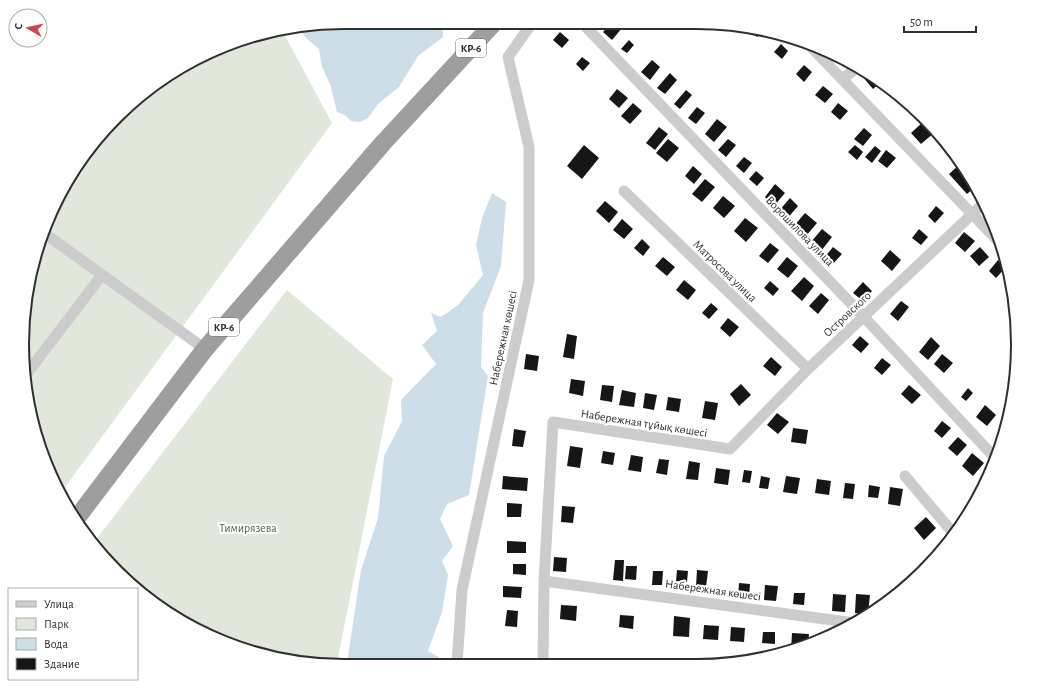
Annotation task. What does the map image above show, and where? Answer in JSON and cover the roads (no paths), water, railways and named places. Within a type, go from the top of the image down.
[{"type":"highway","name":"KP-6","points":[[79,515],[205,349],[384,143],[488,29]]},
{"type":"street","name":"Набережная көшесі","points":[[457,659],[462,590],[529,280],[529,147],[508,57],[528,29]]},
{"type":"street","name":"Ворошилова улица","points":[[588,29],[864,317],[991,454]]},
{"type":"street","points":[[818,53],[991,233]]},
{"type":"street","points":[[842,79],[853,71]]},
{"type":"street","name":"Матросова улица","points":[[624,191],[808,369]]},
{"type":"street","name":"Островского","points":[[730,449],[808,369],[980,207]]},
{"type":"street","points":[[48,236],[205,349]]},
{"type":"street","points":[[30,369],[102,275]]},
{"type":"street","name":"Набережная тұйық көшесі","points":[[544,581],[553,422],[730,449]]},
{"type":"street","points":[[905,476],[950,530]]},
{"type":"street","name":"Набережная көшесі","points":[[544,581],[845,622]]},
{"type":"street","points":[[543,659],[544,581]]},
{"type":"water","points":[[443,29],[443,37],[418,56],[399,87],[378,104],[368,118],[360,122],[351,121],[345,115],[337,112],[330,84],[322,67],[319,49],[305,37],[302,32],[323,30]]},
{"type":"water","points":[[492,193],[506,202],[501,266],[483,313],[481,367],[488,376],[469,495],[447,504],[440,519],[453,546],[442,561],[448,575],[442,612],[428,651],[439,657],[438,659],[348,659],[361,570],[378,518],[384,456],[402,421],[401,400],[436,364],[422,345],[437,331],[431,313],[441,317],[458,305],[483,275],[476,245],[482,218]]},
{"type":"park label","name":"Тимирязева","points":[[248,528]]}]
